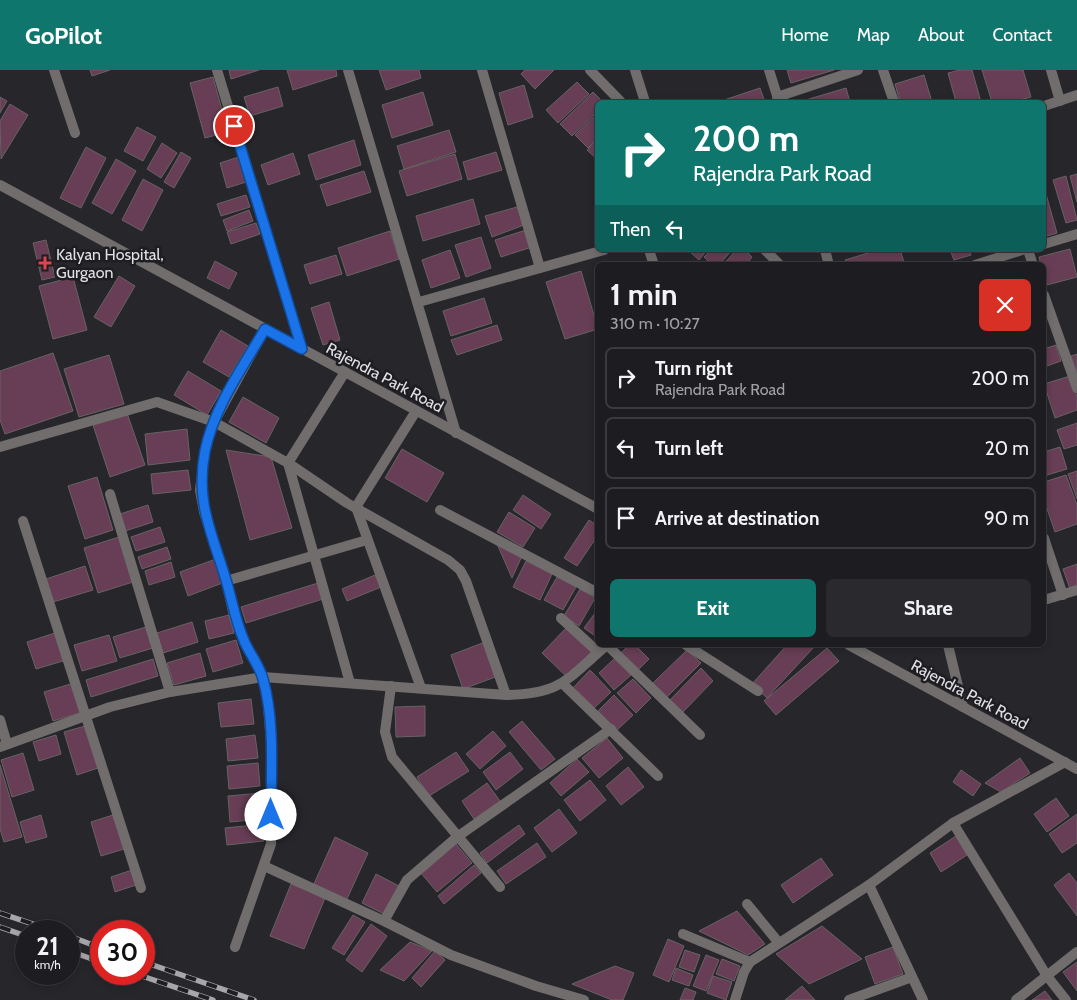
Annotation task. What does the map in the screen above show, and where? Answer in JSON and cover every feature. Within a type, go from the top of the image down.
[{"type":"street","points":[[54,70],[75,133]]},
{"type":"street","points":[[216,70],[302,349]]},
{"type":"street","points":[[348,70],[419,302],[456,433]]},
{"type":"street","points":[[482,70],[540,268]]},
{"type":"street","points":[[590,70],[619,100]]},
{"type":"street","points":[[636,70],[645,100]]},
{"type":"street","points":[[768,70],[778,100],[858,70]]},
{"type":"street","points":[[883,70],[893,100]]},
{"type":"street","points":[[1051,70],[1060,101]]},
{"type":"street","points":[[1046,105],[1077,95]]},
{"type":"street","name":"Rajendra Park Road","points":[[0,186],[595,507]]},
{"type":"street","points":[[1046,243],[1077,234]]},
{"type":"street","points":[[419,302],[597,252]]},
{"type":"street","points":[[767,252],[777,262]]},
{"type":"street","points":[[984,262],[1016,252]]},
{"type":"street","points":[[1046,301],[1077,388]]},
{"type":"street","points":[[235,948],[271,844],[271,742],[263,677],[243,640],[234,616],[226,581],[204,512],[200,490],[205,450],[214,422],[265,329]]},
{"type":"street","points":[[345,372],[288,463],[350,683]]},
{"type":"street","points":[[0,446],[157,402],[214,422],[288,463],[346,503],[448,560],[460,570],[466,581],[506,695]]},
{"type":"street","points":[[356,507],[416,411]]},
{"type":"street","points":[[110,494],[170,692]]},
{"type":"street","points":[[356,507],[421,688]]},
{"type":"street","points":[[440,510],[595,591]]},
{"type":"street","points":[[23,521],[141,888]]},
{"type":"street","points":[[226,581],[367,540]]},
{"type":"street","points":[[1046,544],[1062,595]]},
{"type":"street","points":[[1046,599],[1077,590]]},
{"type":"street","points":[[561,618],[598,652]]},
{"type":"street","points":[[0,720],[4,746],[110,707],[170,692],[263,677],[506,695],[530,695],[548,691],[563,684],[604,647]]},
{"type":"street","points":[[609,647],[700,735]]},
{"type":"street","points":[[689,647],[758,691]]},
{"type":"street","name":"Rajendra Park Road","points":[[852,647],[1077,769]]},
{"type":"street","points":[[948,647],[963,707]]},
{"type":"street","points":[[563,684],[658,776]]},
{"type":"street","points":[[391,686],[385,732],[392,757],[500,887]]},
{"type":"street","points":[[384,921],[407,880],[457,837],[611,729]]},
{"type":"street","points":[[735,1000],[744,972],[750,962],[869,885],[953,823],[1065,762]]},
{"type":"street","points":[[953,823],[1047,976],[1066,1000]]},
{"type":"street","points":[[264,866],[384,921],[451,955],[536,986],[584,1000]]},
{"type":"street","points":[[869,885],[923,1000]]},
{"type":"street","points":[[747,904],[779,943]]},
{"type":"street","points":[[683,934],[750,962]]},
{"type":"street","points":[[1016,1000],[1077,952]]},
{"type":"street","points":[[849,1000],[912,977]]},
{"type":"building","points":[[90,70],[110,70],[92,76]]},
{"type":"building","points":[[229,70],[259,70],[231,79]]},
{"type":"building","points":[[287,70],[336,70],[337,76],[293,90]]},
{"type":"building","points":[[379,70],[419,70],[421,78],[386,90]]},
{"type":"building","points":[[525,70],[554,70],[535,89],[521,74]]},
{"type":"building","points":[[787,70],[834,70],[791,83]]},
{"type":"building","points":[[972,70],[980,100],[955,100],[948,73]]},
{"type":"building","points":[[982,70],[1023,70],[1031,97],[1020,100],[991,100]]},
{"type":"building","points":[[924,75],[931,100],[899,100],[895,84]]},
{"type":"building","points":[[213,77],[228,132],[205,138],[190,83]]},
{"type":"building","points":[[577,82],[589,94],[558,123],[546,110]]},
{"type":"building","points":[[524,85],[533,117],[508,125],[499,93]]},
{"type":"building","points":[[278,87],[283,106],[250,116],[244,97]]},
{"type":"building","points":[[760,88],[764,100],[724,100]]},
{"type":"building","points":[[846,88],[849,100],[806,100]]},
{"type":"building","points":[[423,92],[433,125],[392,138],[382,105]]},
{"type":"building","points":[[593,92],[601,100],[595,100],[595,114],[572,136],[560,124]]},
{"type":"building","points":[[0,97],[7,101],[0,113]]},
{"type":"building","points":[[10,104],[28,115],[1,159],[0,121]]},
{"type":"building","points":[[595,116],[595,141],[588,148],[575,135]]},
{"type":"building","points":[[137,127],[156,137],[143,161],[124,151]]},
{"type":"building","points":[[449,130],[456,152],[404,169],[397,146]]},
{"type":"building","points":[[354,140],[361,165],[316,180],[308,155]]},
{"type":"building","points":[[162,143],[177,153],[161,178],[147,169]]},
{"type":"building","points":[[595,143],[595,157],[587,150]]},
{"type":"building","points":[[86,147],[106,158],[81,208],[60,198]]},
{"type":"building","points":[[181,152],[191,158],[174,188],[164,182]]},
{"type":"building","points":[[496,152],[502,170],[468,180],[463,162]]},
{"type":"building","points":[[293,153],[300,174],[268,185],[261,165]]},
{"type":"building","points":[[455,154],[462,179],[407,196],[399,171]]},
{"type":"building","points":[[239,157],[246,182],[227,188],[220,163]]},
{"type":"building","points":[[116,159],[136,171],[112,214],[92,203]]},
{"type":"building","points":[[364,171],[371,192],[327,206],[320,185]]},
{"type":"building","points":[[1077,174],[1077,202],[1070,176]]},
{"type":"building","points":[[1066,176],[1077,220],[1066,223],[1053,180]]},
{"type":"building","points":[[143,179],[163,190],[142,231],[122,220]]},
{"type":"building","points":[[1046,194],[1057,233],[1046,236]]},
{"type":"building","points":[[246,195],[250,207],[221,216],[217,204]]},
{"type":"building","points":[[473,199],[480,224],[423,241],[416,216]]},
{"type":"building","points":[[517,207],[524,225],[492,237],[485,216]]},
{"type":"building","points":[[249,210],[253,221],[227,231],[223,220]]},
{"type":"building","points":[[256,223],[260,234],[231,244],[227,232]]},
{"type":"building","points":[[526,230],[532,247],[501,257],[495,240]]},
{"type":"building","points":[[390,231],[399,259],[347,276],[338,248]]},
{"type":"building","points":[[481,237],[491,268],[466,277],[455,245]]},
{"type":"building","points":[[46,240],[55,277],[42,280],[33,243]]},
{"type":"building","points":[[1070,249],[1077,277],[1047,285],[1046,262],[1040,262],[1039,257]]},
{"type":"building","points":[[450,250],[460,278],[431,288],[422,260]]},
{"type":"building","points":[[690,252],[705,252],[699,260]]},
{"type":"building","points":[[709,252],[730,252],[722,262],[709,262],[704,257]]},
{"type":"building","points":[[734,252],[747,252],[752,257],[748,262],[726,262]]},
{"type":"building","points":[[871,252],[901,252],[904,262],[846,262],[845,260]]},
{"type":"building","points":[[951,252],[970,252],[971,255],[954,260]]},
{"type":"building","points":[[336,255],[342,274],[310,284],[304,265]]},
{"type":"building","points":[[215,261],[237,273],[229,289],[207,278]]},
{"type":"building","points":[[581,271],[595,319],[595,330],[565,339],[546,282]]},
{"type":"building","points":[[119,276],[135,286],[111,327],[94,317]]},
{"type":"building","points":[[73,277],[87,330],[53,339],[39,286]]},
{"type":"building","points":[[484,298],[492,323],[451,336],[443,311]]},
{"type":"building","points":[[329,302],[340,340],[323,345],[311,308]]},
{"type":"building","points":[[497,325],[502,340],[457,355],[451,340]]},
{"type":"building","points":[[221,330],[248,346],[229,377],[203,362]]},
{"type":"building","points":[[1056,345],[1061,361],[1046,366],[1046,348]]},
{"type":"building","points":[[53,353],[73,411],[5,434],[0,420],[0,371]]},
{"type":"building","points":[[1077,354],[1077,372],[1071,356]]},
{"type":"building","points":[[109,355],[124,404],[79,417],[64,369]]},
{"type":"building","points":[[188,371],[221,391],[207,415],[174,395]]},
{"type":"building","points":[[1070,376],[1077,397],[1077,410],[1055,418],[1046,390],[1046,383]]},
{"type":"building","points":[[243,397],[279,418],[266,443],[229,422]]},
{"type":"building","points":[[127,413],[145,465],[110,477],[93,425]]},
{"type":"building","points":[[1077,423],[1077,445],[1064,449],[1057,430]]},
{"type":"building","points":[[187,429],[190,460],[148,465],[145,434]]},
{"type":"building","points":[[1060,447],[1067,469],[1046,475],[1046,451]]},
{"type":"building","points":[[402,449],[444,473],[427,502],[385,478]]},
{"type":"building","points":[[226,450],[271,457],[292,528],[250,540]]},
{"type":"building","points":[[188,470],[191,490],[153,494],[151,474]]},
{"type":"building","points":[[1077,471],[1077,499],[1068,474]]},
{"type":"building","points":[[1066,475],[1077,505],[1077,524],[1055,532],[1046,506],[1046,481]]},
{"type":"building","points":[[97,477],[113,530],[85,539],[68,486]]},
{"type":"building","points":[[523,495],[551,514],[541,529],[513,510]]},
{"type":"building","points":[[148,505],[153,522],[125,531],[120,514]]},
{"type":"building","points":[[509,512],[535,528],[523,547],[497,532]]},
{"type":"building","points":[[589,520],[595,524],[595,539],[577,566],[564,558]]},
{"type":"building","points":[[160,527],[165,542],[136,551],[131,537]]},
{"type":"building","points":[[119,537],[133,582],[98,593],[84,548]]},
{"type":"building","points":[[497,544],[522,556],[512,578]]},
{"type":"building","points":[[167,547],[171,559],[142,569],[138,557]]},
{"type":"building","points":[[216,559],[225,582],[188,596],[180,572]]},
{"type":"building","points":[[526,561],[552,574],[540,600],[513,587]]},
{"type":"building","points":[[171,562],[175,577],[149,585],[145,571]]},
{"type":"building","points":[[1077,564],[1077,589],[1071,592],[1063,569]]},
{"type":"building","points":[[85,566],[93,590],[53,602],[46,579]]},
{"type":"building","points":[[375,575],[381,587],[347,601],[342,589]]},
{"type":"building","points":[[557,577],[576,587],[563,610],[544,600]]},
{"type":"building","points":[[318,583],[323,599],[246,623],[241,607]]},
{"type":"building","points":[[580,589],[595,598],[579,626],[564,616]]},
{"type":"building","points":[[595,613],[595,636],[584,628]]},
{"type":"building","points":[[229,615],[234,633],[209,639],[205,621]]},
{"type":"building","points":[[192,622],[198,642],[163,653],[157,633]]},
{"type":"building","points":[[146,627],[153,648],[120,658],[113,637]]},
{"type":"building","points":[[567,627],[592,651],[567,677],[542,653]]},
{"type":"building","points":[[55,633],[63,661],[36,669],[27,642]]},
{"type":"building","points":[[109,635],[117,661],[82,671],[74,645]]},
{"type":"building","points":[[236,640],[243,663],[213,672],[206,649]]},
{"type":"building","points":[[485,642],[498,676],[463,689],[451,655]]},
{"type":"building","points":[[627,647],[637,647],[649,659],[636,672],[619,655]]},
{"type":"building","points":[[785,647],[814,647],[767,698],[752,684]]},
{"type":"building","points":[[827,648],[839,661],[776,715],[764,701]]},
{"type":"building","points":[[687,650],[701,663],[667,697],[653,683]]},
{"type":"building","points":[[200,653],[206,676],[174,685],[167,663]]},
{"type":"building","points":[[615,658],[631,675],[614,690],[599,673]]},
{"type":"building","points":[[153,659],[158,676],[91,697],[86,680]]},
{"type":"building","points":[[701,668],[713,681],[681,714],[668,702]]},
{"type":"building","points":[[590,670],[611,692],[593,709],[573,688]]},
{"type":"building","points":[[633,679],[651,698],[636,713],[617,693]]},
{"type":"building","points":[[74,683],[83,712],[53,721],[44,692]]},
{"type":"building","points":[[614,695],[633,715],[616,731],[598,711]]},
{"type":"building","points":[[251,699],[254,724],[221,727],[218,703]]},
{"type":"building","points":[[425,706],[425,736],[396,737],[395,707]]},
{"type":"building","points":[[522,721],[555,759],[541,770],[509,732]]},
{"type":"building","points":[[85,726],[98,768],[77,775],[64,732]]},
{"type":"building","points":[[493,731],[506,746],[480,769],[466,754]]},
{"type":"building","points":[[56,735],[61,754],[39,761],[33,742]]},
{"type":"building","points":[[255,735],[258,758],[228,761],[226,739]]},
{"type":"building","points":[[607,738],[623,758],[599,778],[582,758]]},
{"type":"building","points":[[456,752],[469,771],[429,796],[417,777]]},
{"type":"building","points":[[510,752],[523,769],[496,790],[483,772]]},
{"type":"building","points":[[23,753],[34,790],[12,797],[1,760]]},
{"type":"building","points":[[1020,758],[1030,773],[1001,792],[985,783]]},
{"type":"building","points":[[577,759],[589,772],[561,796],[550,783]]},
{"type":"building","points":[[258,763],[260,786],[229,789],[227,766]]},
{"type":"building","points":[[0,765],[22,837],[4,842],[0,829]]},
{"type":"building","points":[[628,767],[644,787],[621,805],[606,786]]},
{"type":"building","points":[[961,770],[981,784],[973,796],[953,782]]},
{"type":"building","points":[[590,780],[606,800],[580,821],[564,800]]},
{"type":"building","points":[[487,783],[500,801],[474,819],[462,801]]},
{"type":"building","points":[[261,793],[263,819],[230,822],[228,796]]},
{"type":"building","points":[[1056,798],[1069,816],[1047,832],[1034,814]]},
{"type":"building","points":[[559,809],[577,833],[552,852],[534,828]]},
{"type":"building","points":[[1077,814],[1077,843],[1062,853],[1049,834]]},
{"type":"building","points":[[41,815],[47,837],[26,843],[20,822]]},
{"type":"building","points":[[113,815],[124,849],[101,856],[91,822]]},
{"type":"building","points":[[263,824],[264,841],[227,845],[225,828]]},
{"type":"building","points":[[519,825],[525,834],[487,863],[480,853]]},
{"type":"building","points":[[956,836],[967,855],[941,872],[930,853]]},
{"type":"building","points":[[335,837],[368,853],[346,901],[313,886]]},
{"type":"building","points":[[537,843],[546,857],[506,884],[497,871]]},
{"type":"building","points":[[456,844],[472,863],[437,892],[421,873]]},
{"type":"building","points":[[821,858],[833,875],[793,903],[781,885]]},
{"type":"building","points":[[474,865],[481,873],[444,904],[438,896]]},
{"type":"building","points":[[135,869],[139,884],[115,892],[111,877]]},
{"type":"building","points":[[1069,873],[1077,883],[1077,916],[1054,885]]},
{"type":"building","points":[[376,874],[399,886],[384,914],[362,903]]},
{"type":"building","points":[[291,884],[325,898],[304,949],[270,936]]},
{"type":"building","points":[[737,911],[765,944],[748,955],[699,931]]},
{"type":"building","points":[[353,915],[365,922],[344,955],[332,948]]},
{"type":"building","points":[[371,924],[387,936],[362,972],[346,960]]},
{"type":"building","points":[[822,926],[862,959],[809,984],[776,954]]},
{"type":"building","points":[[668,939],[684,946],[669,982],[653,975]]},
{"type":"building","points":[[410,942],[432,951],[404,981],[380,970]]},
{"type":"building","points":[[893,947],[903,974],[875,984],[865,957]]},
{"type":"building","points":[[685,950],[700,955],[694,972],[679,967]]},
{"type":"building","points":[[435,951],[445,960],[421,987],[412,978]]},
{"type":"building","points":[[706,955],[719,960],[706,991],[693,986]]},
{"type":"building","points":[[722,959],[740,966],[734,981],[716,974]]},
{"type":"building","points":[[1077,962],[1077,991],[1063,972]]},
{"type":"building","points":[[615,966],[634,973],[623,1000],[612,1000],[572,984]]},
{"type":"building","points":[[676,968],[693,975],[689,986],[672,980]]},
{"type":"building","points":[[713,976],[732,982],[726,1000],[707,993]]},
{"type":"building","points":[[802,986],[815,1000],[785,1000]]},
{"type":"building","points":[[685,988],[696,992],[693,1000],[680,1000]]},
{"type":"building","points":[[1045,991],[1052,1000],[1032,1000]]},
{"type":"railway","points":[[0,913],[21,920]]},
{"type":"railway","points":[[0,927],[15,932]]},
{"type":"railway","points":[[80,940],[90,944]]},
{"type":"railway","points":[[80,955],[90,958]]},
{"type":"railway","points":[[155,966],[254,1000]]},
{"type":"railway","points":[[155,980],[213,1000]]},
{"type":"place","name":"Kalyan Hospital, Gurgaon","points":[[45,263]]},
{"type":"route","points":[[234,126],[302,349],[265,329],[224,400],[214,422],[205,450],[200,490],[204,512],[226,581],[234,616],[243,640],[263,677],[271,742],[271,815]]}]
